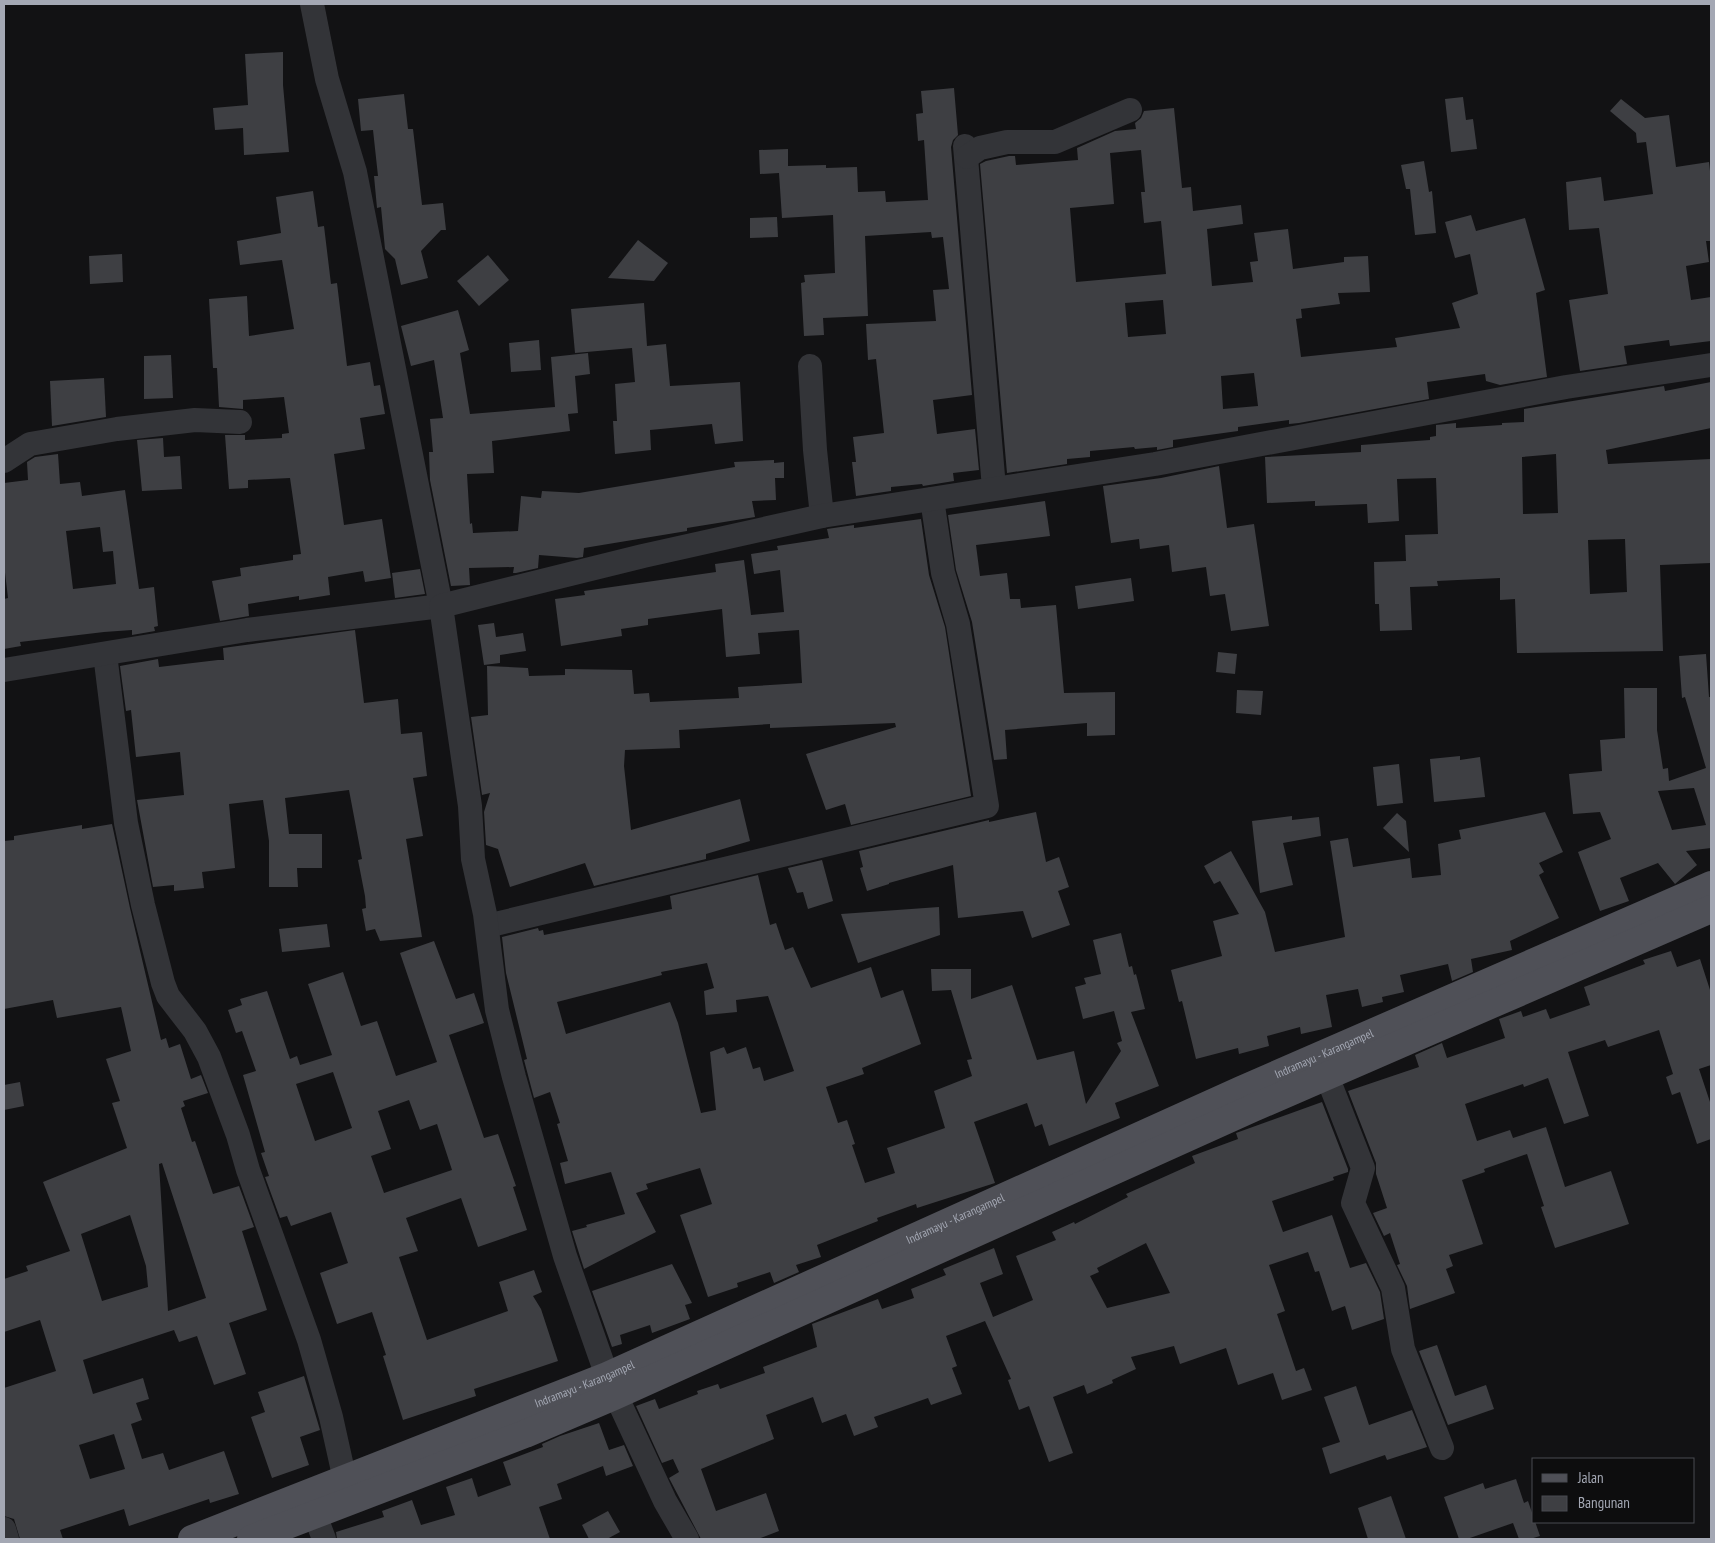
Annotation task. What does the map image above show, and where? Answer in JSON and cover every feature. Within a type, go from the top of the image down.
[{"type":"main road","name":"Indramayu - Karangampel","points":[[192,1539],[347,1492],[610,1386],[1315,1074],[1588,950],[1711,885]]},
{"type":"main road","name":"Indramayu - Karangampel","points":[[1588,950],[1711,909]]},
{"type":"main road","name":"Indramayu - Karangampel","points":[[251,1539],[319,1527],[347,1492]]},
{"type":"street","points":[[312,4],[327,79],[357,182],[441,606],[470,806],[473,858],[487,926],[497,1010],[565,1256],[610,1386],[665,1502],[687,1539]]},
{"type":"street","points":[[994,488],[966,152],[1007,142],[1055,142],[1130,110]]},
{"type":"street","points":[[4,670],[247,630],[441,606],[643,556],[822,516],[1155,464],[1566,387],[1711,365]]},
{"type":"street","points":[[810,366],[815,450],[822,516]]},
{"type":"street","points":[[4,461],[30,444],[117,429],[195,420],[240,422]]},
{"type":"street","points":[[487,926],[987,806],[958,624],[943,573],[932,499]]},
{"type":"street","points":[[104,654],[126,823],[143,905],[163,983],[168,996],[195,1031],[209,1057],[231,1117],[309,1340],[331,1417],[347,1492]]},
{"type":"street","points":[[1315,1074],[1363,1168],[1353,1204],[1393,1288],[1403,1349],[1442,1448]]},
{"type":"street","points":[[4,1529],[7,1539]]},
{"type":"building","points":[[283,52],[283,85],[289,152],[244,155],[243,128],[215,130],[213,108],[248,105],[245,54]]},
{"type":"building","points":[[954,88],[958,135],[953,140],[951,147],[972,395],[933,400],[937,434],[975,429],[979,470],[953,473],[954,481],[923,486],[922,484],[891,487],[891,491],[856,496],[852,462],[856,462],[853,437],[884,433],[876,359],[868,360],[866,324],[936,321],[933,290],[949,289],[943,237],[932,238],[931,232],[865,236],[868,316],[823,318],[824,335],[804,336],[801,283],[805,282],[804,275],[835,273],[833,215],[782,218],[779,173],[760,174],[759,150],[788,149],[788,166],[826,165],[826,168],[857,167],[858,192],[885,191],[886,202],[928,200],[924,140],[918,141],[916,114],[923,113],[921,91]]},
{"type":"building","points":[[404,94],[408,129],[413,129],[422,205],[443,203],[446,230],[441,230],[421,251],[428,278],[401,285],[395,259],[385,249],[381,207],[377,208],[374,176],[378,176],[373,130],[361,131],[358,99]]},
{"type":"building","points":[[1463,97],[1466,120],[1473,119],[1477,149],[1451,152],[1445,99]]},
{"type":"building","points":[[1621,99],[1645,118],[1669,115],[1676,167],[1709,162],[1711,180],[1711,241],[1706,241],[1709,262],[1686,266],[1691,300],[1711,297],[1711,341],[1670,346],[1669,340],[1624,346],[1627,364],[1580,371],[1569,300],[1608,294],[1599,228],[1569,230],[1566,182],[1601,177],[1604,201],[1653,194],[1646,142],[1637,143],[1636,133],[1610,111]]},
{"type":"building","points":[[1174,108],[1182,188],[1191,187],[1193,211],[1241,205],[1243,224],[1207,229],[1212,286],[1253,282],[1250,262],[1258,261],[1254,233],[1288,229],[1293,269],[1344,262],[1344,257],[1368,256],[1370,292],[1338,293],[1340,304],[1301,309],[1302,318],[1296,319],[1301,357],[1397,347],[1395,338],[1460,328],[1452,303],[1478,294],[1470,254],[1455,258],[1445,222],[1471,215],[1476,231],[1525,218],[1545,290],[1536,293],[1547,377],[1500,385],[1486,381],[1485,374],[1427,382],[1429,399],[1299,423],[1289,424],[1289,420],[1238,427],[1238,431],[1173,440],[1173,447],[1157,450],[1157,447],[1135,449],[1134,447],[1090,451],[1090,457],[1067,459],[1067,464],[1007,473],[980,164],[1009,156],[1015,156],[1016,165],[1078,160],[1077,148],[1115,131],[1136,129],[1135,123],[1141,118],[1144,111]],"holes":[[[1141,150],[1145,192],[1141,192],[1144,223],[1161,221],[1166,274],[1076,282],[1070,208],[1114,204],[1110,153]],[[1163,300],[1166,334],[1128,337],[1125,303]],[[1254,373],[1258,406],[1223,409],[1221,376]]]},
{"type":"building","points":[[1424,161],[1429,192],[1432,191],[1436,233],[1415,235],[1410,189],[1406,189],[1401,165]]},
{"type":"building","points":[[313,191],[318,227],[324,226],[331,284],[337,283],[347,366],[370,362],[374,386],[380,385],[385,414],[360,418],[365,449],[334,454],[344,525],[382,519],[391,578],[365,582],[363,571],[328,577],[330,595],[299,600],[299,596],[248,604],[249,616],[220,621],[212,581],[241,576],[240,568],[293,560],[293,555],[301,554],[290,478],[248,480],[248,488],[229,489],[225,435],[245,435],[245,440],[282,438],[282,434],[289,433],[284,397],[243,400],[243,409],[219,407],[217,368],[213,368],[209,299],[247,296],[249,336],[294,329],[282,260],[240,265],[237,241],[281,233],[276,197]]},
{"type":"building","points":[[777,217],[778,237],[750,238],[750,218]]},
{"type":"building","points":[[638,240],[668,263],[654,281],[608,278]]},
{"type":"building","points":[[122,254],[123,282],[90,284],[89,256]]},
{"type":"building","points":[[488,255],[509,280],[479,306],[457,281]]},
{"type":"building","points":[[644,303],[647,346],[666,344],[670,386],[740,382],[743,441],[715,444],[712,424],[650,430],[651,450],[615,454],[613,421],[617,421],[615,384],[635,382],[632,348],[575,353],[571,309]]},
{"type":"building","points":[[458,310],[469,350],[460,353],[470,414],[555,407],[551,357],[588,353],[590,374],[575,376],[578,413],[568,414],[570,431],[492,441],[494,473],[467,474],[470,524],[472,523],[473,533],[518,531],[521,496],[541,498],[542,491],[579,493],[735,467],[734,462],[774,460],[774,463],[784,462],[784,478],[775,478],[776,500],[752,501],[755,517],[687,528],[687,531],[584,548],[583,557],[539,555],[538,568],[516,573],[513,573],[514,567],[469,568],[470,585],[451,586],[430,480],[429,452],[433,452],[430,419],[443,418],[434,360],[411,366],[401,326]]},
{"type":"building","points":[[539,340],[541,370],[511,372],[509,343]]},
{"type":"building","points":[[171,355],[173,398],[144,399],[144,356]]},
{"type":"building","points":[[104,378],[106,417],[52,426],[50,381]]},
{"type":"building","points":[[1711,382],[1711,428],[1606,450],[1608,464],[1711,459],[1711,563],[1660,565],[1663,651],[1517,653],[1515,599],[1500,600],[1500,578],[1437,581],[1438,586],[1410,587],[1412,630],[1380,631],[1379,604],[1375,604],[1374,562],[1406,561],[1405,535],[1438,534],[1436,478],[1397,479],[1399,521],[1368,523],[1367,504],[1315,506],[1315,501],[1267,503],[1265,457],[1361,452],[1361,445],[1430,440],[1430,437],[1436,436],[1436,425],[1456,423],[1456,428],[1524,422],[1524,409],[1664,386],[1665,391]],"holes":[[[1556,454],[1558,513],[1523,514],[1522,457]],[[1625,539],[1627,592],[1590,594],[1588,540]]]},
{"type":"building","points":[[163,438],[164,457],[180,456],[182,489],[142,491],[137,440]]},
{"type":"building","points":[[58,454],[60,484],[80,482],[82,496],[125,490],[139,589],[154,587],[158,626],[154,627],[155,631],[132,635],[132,630],[104,632],[20,642],[21,646],[4,649],[4,599],[8,598],[4,564],[4,483],[28,480],[27,462],[35,457]],"holes":[[[100,527],[103,552],[113,551],[116,584],[73,589],[66,531]]]},
{"type":"building","points":[[1219,466],[1227,528],[1254,524],[1269,626],[1231,631],[1225,594],[1210,596],[1206,567],[1172,572],[1169,545],[1140,549],[1139,539],[1111,543],[1103,486],[1161,478]]},
{"type":"building","points":[[1045,501],[1050,536],[976,545],[980,576],[1007,573],[1010,599],[1020,599],[1021,608],[1056,605],[1064,693],[1115,692],[1115,735],[1087,736],[1087,723],[1005,730],[1007,759],[994,760],[972,622],[956,570],[948,515]]},
{"type":"building","points":[[921,519],[929,575],[945,627],[971,796],[851,825],[845,804],[826,810],[806,754],[896,727],[895,723],[770,728],[770,724],[679,730],[680,748],[625,750],[624,766],[631,830],[740,799],[750,841],[706,854],[706,859],[594,886],[585,863],[510,887],[498,849],[486,845],[484,812],[490,793],[482,795],[471,717],[488,715],[487,666],[528,668],[529,676],[565,675],[565,669],[632,670],[634,694],[649,693],[650,702],[739,698],[738,687],[802,683],[799,630],[758,633],[760,654],[726,657],[722,609],[648,619],[648,625],[621,629],[622,636],[561,646],[555,599],[585,595],[584,591],[716,572],[715,564],[744,560],[751,615],[784,612],[780,570],[754,574],[751,554],[778,550],[777,546],[829,538],[827,529],[854,525],[854,528]]},
{"type":"building","points":[[420,569],[425,594],[395,598],[392,573]]},
{"type":"building","points":[[1131,578],[1134,601],[1078,609],[1075,586]]},
{"type":"building","points":[[494,623],[496,637],[523,633],[526,651],[500,655],[500,663],[484,665],[478,625]]},
{"type":"building","points":[[355,630],[364,703],[398,699],[401,734],[422,732],[427,776],[413,778],[423,836],[406,839],[422,937],[380,941],[375,929],[366,931],[362,909],[366,908],[365,896],[358,860],[362,859],[349,790],[285,798],[289,834],[322,834],[322,868],[297,868],[298,887],[269,887],[269,841],[263,800],[229,804],[235,868],[202,872],[204,888],[174,891],[174,885],[153,887],[137,800],[184,795],[180,752],[136,757],[131,710],[126,711],[120,666],[158,659],[159,667],[224,660],[223,648]]},
{"type":"building","points":[[1218,652],[1237,654],[1235,674],[1216,672]]},
{"type":"building","points":[[1706,654],[1709,697],[1711,697],[1711,848],[1686,851],[1697,865],[1675,884],[1658,863],[1620,878],[1629,901],[1600,911],[1578,852],[1611,839],[1600,812],[1573,814],[1569,774],[1602,771],[1600,740],[1625,738],[1624,688],[1657,688],[1657,730],[1663,769],[1668,768],[1669,781],[1706,768],[1685,697],[1682,698],[1679,656]],"holes":[[[1694,788],[1706,825],[1672,830],[1658,791]]]},
{"type":"building","points":[[1237,690],[1263,691],[1261,715],[1236,713]]},
{"type":"building","points":[[1460,756],[1460,760],[1480,757],[1485,797],[1434,802],[1430,759]]},
{"type":"building","points":[[1399,764],[1403,803],[1377,806],[1373,767]]},
{"type":"building","points":[[1036,812],[1046,862],[1059,857],[1069,887],[1058,891],[1070,925],[1032,938],[1023,911],[958,918],[953,865],[867,891],[860,868],[863,867],[859,851],[989,820],[989,822]]},
{"type":"building","points":[[1545,812],[1563,852],[1539,863],[1544,872],[1539,875],[1559,918],[1510,941],[1512,950],[1471,959],[1473,972],[1452,981],[1448,964],[1400,975],[1404,992],[1382,997],[1383,1002],[1362,1007],[1358,989],[1326,995],[1332,1027],[1301,1034],[1300,1027],[1267,1036],[1269,1046],[1239,1054],[1238,1048],[1196,1059],[1182,1001],[1179,1002],[1171,970],[1222,956],[1213,921],[1239,914],[1220,881],[1214,884],[1204,866],[1231,851],[1265,912],[1275,952],[1345,937],[1330,841],[1348,838],[1353,867],[1410,858],[1412,878],[1441,875],[1438,844],[1461,839],[1459,830]]},
{"type":"building","points":[[1397,813],[1406,821],[1409,852],[1383,828]]},
{"type":"building","points":[[1292,816],[1292,820],[1319,817],[1321,836],[1283,843],[1293,885],[1260,893],[1252,821]]},
{"type":"building","points":[[112,824],[161,1040],[166,1038],[169,1048],[180,1044],[191,1079],[201,1075],[208,1093],[183,1101],[185,1106],[181,1108],[192,1142],[195,1141],[213,1194],[239,1186],[254,1227],[242,1231],[267,1310],[229,1323],[246,1374],[214,1385],[197,1336],[179,1342],[174,1330],[83,1360],[93,1394],[143,1378],[149,1399],[136,1403],[142,1420],[131,1424],[142,1459],[163,1453],[169,1470],[224,1451],[239,1494],[210,1503],[209,1499],[129,1526],[124,1509],[60,1530],[63,1539],[20,1539],[14,1519],[4,1516],[4,1388],[56,1371],[40,1320],[4,1332],[4,1279],[28,1271],[26,1266],[70,1251],[43,1182],[127,1148],[112,1103],[120,1101],[106,1059],[131,1051],[121,1007],[57,1018],[53,1000],[4,1009],[4,841],[14,840],[14,836],[82,825],[82,829]],"holes":[[[162,1163],[206,1298],[168,1311],[159,1164]],[[130,1215],[146,1266],[148,1287],[102,1301],[81,1234]],[[114,1434],[125,1469],[90,1479],[79,1445]]]},
{"type":"building","points":[[822,860],[833,901],[808,909],[803,892],[797,893],[788,868]]},
{"type":"building","points":[[758,875],[770,925],[776,923],[785,950],[793,947],[811,988],[871,967],[881,998],[903,990],[921,1044],[862,1068],[864,1074],[826,1087],[838,1123],[847,1120],[855,1144],[852,1145],[865,1183],[895,1173],[887,1148],[945,1128],[934,1091],[972,1076],[967,1060],[972,1059],[951,990],[932,991],[931,969],[971,969],[971,999],[1012,985],[1037,1060],[1074,1051],[1086,1104],[1121,1051],[1117,1043],[1122,1041],[1114,1011],[1083,1019],[1075,987],[1086,984],[1084,978],[1101,974],[1093,940],[1121,933],[1129,967],[1132,966],[1134,975],[1136,974],[1145,1009],[1131,1012],[1159,1086],[1115,1103],[1120,1118],[1049,1146],[1042,1124],[1035,1127],[1027,1103],[974,1122],[995,1183],[917,1208],[916,1204],[877,1218],[878,1221],[817,1245],[821,1257],[796,1265],[799,1272],[774,1283],[770,1272],[737,1283],[738,1287],[708,1297],[680,1215],[712,1204],[700,1168],[646,1184],[648,1189],[636,1193],[656,1232],[584,1269],[572,1231],[625,1214],[611,1172],[565,1184],[560,1163],[568,1161],[557,1124],[560,1123],[550,1092],[534,1098],[524,1060],[527,1059],[506,973],[502,937],[538,928],[539,931],[543,930],[544,935],[672,909],[670,896]],"holes":[[[707,963],[714,988],[704,991],[706,1015],[737,1012],[736,1000],[768,996],[794,1071],[764,1081],[760,1067],[753,1069],[746,1047],[727,1054],[724,1047],[710,1052],[716,1110],[701,1113],[678,1023],[670,1002],[566,1034],[557,1002],[662,975],[661,972]]]},
{"type":"building","points":[[939,907],[940,935],[858,963],[841,914]]},
{"type":"building","points":[[327,924],[330,947],[282,952],[279,929]]},
{"type":"building","points":[[434,941],[456,999],[474,993],[484,1023],[449,1035],[484,1138],[498,1134],[516,1186],[513,1187],[527,1230],[478,1247],[461,1198],[406,1218],[418,1251],[399,1257],[427,1340],[508,1311],[499,1282],[534,1270],[542,1292],[533,1296],[541,1309],[558,1361],[474,1389],[476,1396],[403,1420],[383,1356],[386,1355],[372,1312],[337,1324],[320,1273],[348,1263],[331,1212],[291,1226],[287,1216],[280,1218],[265,1177],[269,1176],[261,1153],[265,1152],[243,1075],[256,1071],[242,1031],[236,1033],[228,1010],[242,1005],[240,999],[267,991],[290,1059],[297,1056],[300,1065],[332,1055],[308,984],[343,972],[361,1026],[377,1021],[396,1076],[437,1062],[400,953]],"holes":[[[333,1072],[352,1128],[315,1141],[296,1084]],[[409,1100],[420,1130],[437,1124],[452,1170],[384,1193],[371,1156],[391,1149],[378,1111]]]},
{"type":"building","points":[[1671,951],[1677,967],[1700,959],[1711,993],[1711,1065],[1699,1069],[1711,1105],[1711,1139],[1697,1144],[1680,1092],[1672,1095],[1666,1077],[1673,1074],[1659,1030],[1608,1047],[1605,1040],[1568,1052],[1589,1116],[1564,1124],[1548,1078],[1524,1087],[1523,1084],[1465,1104],[1477,1141],[1510,1130],[1513,1138],[1546,1127],[1565,1187],[1611,1171],[1629,1224],[1555,1248],[1541,1207],[1544,1206],[1527,1154],[1484,1169],[1485,1172],[1462,1180],[1483,1244],[1449,1255],[1453,1266],[1446,1269],[1455,1293],[1410,1309],[1407,1286],[1397,1265],[1400,1264],[1390,1233],[1384,1236],[1373,1213],[1387,1208],[1376,1174],[1376,1163],[1348,1091],[1419,1067],[1415,1055],[1442,1043],[1447,1058],[1505,1038],[1499,1019],[1521,1011],[1523,1017],[1546,1009],[1550,1019],[1590,1005],[1584,987],[1645,964],[1643,960]]},
{"type":"building","points":[[20,1082],[24,1106],[4,1110],[4,1085]]},
{"type":"building","points":[[1322,1102],[1348,1169],[1348,1172],[1333,1177],[1334,1180],[1272,1201],[1283,1232],[1332,1215],[1350,1268],[1366,1263],[1380,1292],[1384,1319],[1352,1330],[1345,1306],[1332,1311],[1319,1271],[1315,1272],[1308,1252],[1269,1265],[1285,1311],[1277,1314],[1296,1371],[1304,1368],[1312,1390],[1282,1400],[1273,1373],[1238,1385],[1226,1348],[1180,1364],[1174,1346],[1131,1357],[1136,1369],[1112,1380],[1113,1383],[1087,1394],[1084,1385],[1053,1397],[1073,1453],[1049,1462],[1029,1406],[1019,1410],[1008,1380],[1011,1379],[985,1321],[946,1336],[957,1366],[952,1368],[962,1394],[931,1405],[928,1398],[874,1417],[878,1427],[854,1436],[846,1414],[822,1423],[813,1397],[766,1415],[774,1439],[701,1469],[716,1511],[766,1493],[779,1531],[758,1539],[701,1539],[669,1478],[679,1472],[673,1459],[662,1463],[636,1406],[655,1399],[659,1409],[698,1394],[697,1391],[718,1384],[720,1389],[765,1373],[763,1367],[817,1347],[812,1324],[878,1299],[882,1309],[914,1298],[911,1289],[946,1275],[943,1269],[994,1248],[1003,1274],[980,1283],[993,1317],[1033,1300],[1016,1256],[1056,1240],[1052,1232],[1074,1222],[1075,1224],[1128,1197],[1126,1194],[1195,1163],[1192,1156],[1238,1139],[1236,1133]],"holes":[[[1146,1243],[1170,1293],[1107,1308],[1090,1276],[1099,1272],[1097,1268]]]},
{"type":"building","points":[[672,1264],[692,1303],[685,1305],[690,1319],[652,1333],[650,1325],[620,1335],[622,1344],[612,1347],[592,1291]]},
{"type":"building","points":[[1437,1345],[1455,1396],[1486,1385],[1494,1409],[1448,1425],[1419,1351]]},
{"type":"building","points":[[304,1376],[320,1430],[300,1437],[309,1465],[272,1478],[251,1417],[265,1412],[258,1392]]},
{"type":"building","points":[[1356,1386],[1369,1425],[1412,1410],[1427,1447],[1387,1460],[1385,1455],[1330,1474],[1322,1448],[1340,1442],[1324,1397]]},
{"type":"building","points":[[599,1423],[609,1450],[624,1445],[633,1466],[606,1476],[603,1466],[557,1484],[562,1499],[539,1507],[550,1539],[337,1539],[336,1532],[384,1517],[382,1511],[412,1500],[421,1525],[455,1515],[446,1487],[472,1478],[478,1497],[511,1485],[503,1462],[543,1447],[542,1444],[560,1436]]},
{"type":"building","points":[[1516,1479],[1524,1503],[1528,1501],[1532,1513],[1532,1523],[1536,1523],[1540,1536],[1530,1539],[1519,1539],[1513,1523],[1467,1539],[1459,1539],[1444,1497],[1483,1483],[1485,1489]]},
{"type":"building","points":[[1391,1496],[1406,1539],[1368,1539],[1358,1508]]},
{"type":"building","points":[[608,1511],[620,1532],[607,1539],[589,1539],[582,1525]]}]
